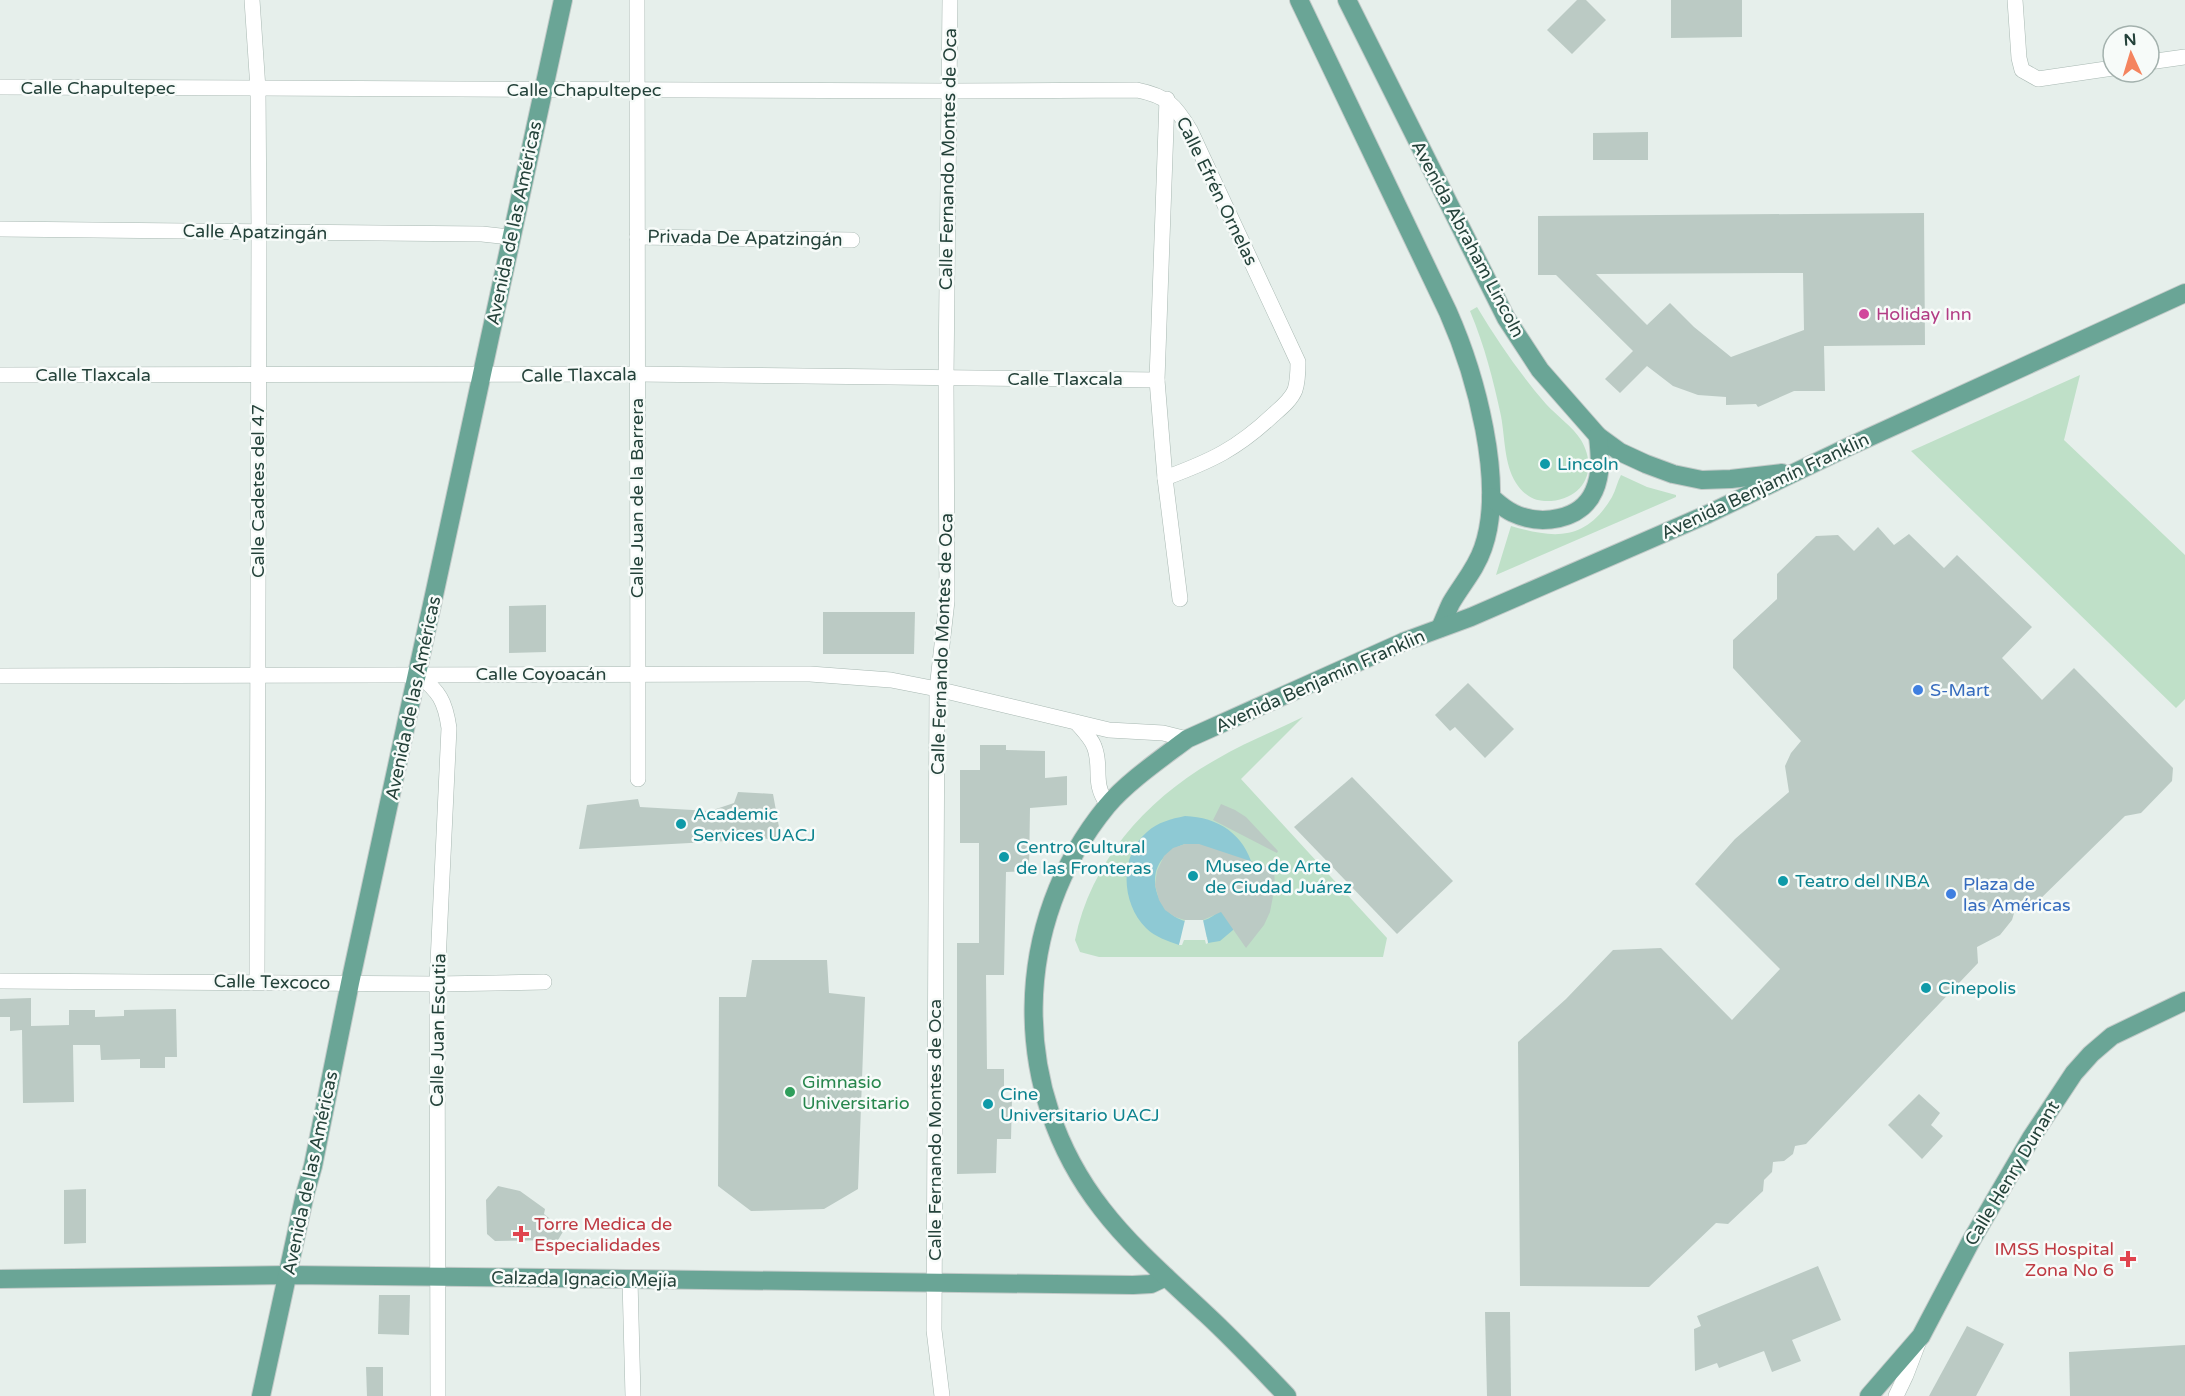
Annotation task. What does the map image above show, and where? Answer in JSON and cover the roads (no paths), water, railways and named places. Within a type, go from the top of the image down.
[{"type":"main road","name":"Avenida de las Américas","points":[[261,1396],[563,0]]},
{"type":"main road","points":[[1299,0],[1458,334],[1472,376],[1480,411],[1491,497],[1489,526],[1483,547],[1467,581],[1452,602],[1440,628]]},
{"type":"main road","name":"Avenida Abraham Lincoln","points":[[1347,0],[1506,318],[1540,370],[1598,436],[1620,452],[1646,465],[1702,480],[1798,471]]},
{"type":"main road","name":"Avenida Benjamín Franklin","points":[[1287,1396],[1231,1337],[1132,1243],[1101,1209],[1074,1168],[1055,1128],[1041,1086],[1033,1028],[1034,977],[1041,942],[1052,903],[1081,844],[1108,805],[1188,739],[1403,642],[1471,617],[1708,514],[2185,293]]},
{"type":"main road","points":[[1491,497],[1502,508],[1533,520],[1552,520],[1572,514],[1584,506],[1593,494],[1600,464],[1598,436]]},
{"type":"main road","name":"Calle Henry Dunant","points":[[1921,1336],[1971,1241],[2025,1148],[2074,1072],[2112,1036],[2185,1001]]},
{"type":"main road","name":"Calzada Ignacio Mejía","points":[[0,1279],[289,1275],[1133,1285],[1151,1284],[1166,1277]]},
{"type":"main road","points":[[1869,1396],[1921,1336]]},
{"type":"street","name":"Calle Cadetes del 47","points":[[252,0],[258,88],[259,232],[257,981]]},
{"type":"street","name":"Calle Juan de la Barrera","points":[[637,0],[638,779]]},
{"type":"street","name":"Calle Fernando Montes de Oca","points":[[942,1396],[934,1330],[937,689],[947,601],[946,378],[950,0]]},
{"type":"street","points":[[2015,0],[2022,70],[2038,79],[2101,70]]},
{"type":"street","points":[[2161,61],[2185,57]]},
{"type":"street","name":"Calle Chapultepec","points":[[0,87],[1137,90],[1167,99]]},
{"type":"street","name":"Calle Efrén Ornelas","points":[[1167,99],[1157,380],[1165,478],[1179,599]]},
{"type":"street","name":"Calle Efrén Ornelas","points":[[1165,478],[1211,461],[1238,445],[1285,404],[1294,392],[1298,377],[1298,362],[1289,341],[1190,130],[1179,112],[1167,99]]},
{"type":"street","name":"Calle Apatzingán","points":[[0,230],[482,234],[510,237]]},
{"type":"street","name":"Privada De Apatzingán","points":[[637,237],[852,240]]},
{"type":"street","name":"Calle Tlaxcala","points":[[0,375],[637,374],[1157,380]]},
{"type":"street","name":"Calle Juan Escutia","points":[[418,674],[439,693],[447,713],[449,728],[437,984],[438,1396]]},
{"type":"street","name":"Calle Coyoacán","points":[[0,676],[810,674],[891,680],[1109,730],[1163,733],[1188,739]]},
{"type":"street","points":[[1077,723],[1093,744],[1096,753],[1099,791],[1108,805]]},
{"type":"street","name":"Calle Texcoco","points":[[0,981],[437,984],[544,982]]},
{"type":"street","points":[[630,1280],[633,1396]]},
{"type":"street","name":"Calle Henry Dunant","points":[[1896,1396],[1921,1336]]},
{"type":"water","points":[[1185,816],[1208,820],[1228,830],[1243,845],[1253,867],[1233,930],[1220,941],[1208,943],[1207,937],[1182,937],[1179,945],[1153,934],[1138,918],[1128,893],[1128,866],[1138,842],[1147,832],[1165,821]],"holes":[[[1185,844],[1199,844],[1224,906],[1206,919],[1189,922],[1174,916],[1162,904],[1156,888],[1156,871],[1166,855]]]},
{"type":"place","name":"Holiday Inn","points":[[1864,314]]},
{"type":"place","name":"Lincoln","points":[[1545,464]]},
{"type":"place","name":"S-Mart","points":[[1918,690]]},
{"type":"place","name":"Academic Services UACJ","points":[[681,824]]},
{"type":"place","name":"Centro Cultural de las Fronteras","points":[[1004,857]]},
{"type":"place","name":"Museo de Arte de Ciudad Juárez","points":[[1193,876]]},
{"type":"place","name":"Teatro del INBA","points":[[1783,881]]},
{"type":"place","name":"Plaza de las Américas","points":[[1951,894]]},
{"type":"place","name":"Cinepolis","points":[[1926,988]]},
{"type":"place","name":"Gimnasio Universitario","points":[[790,1092]]},
{"type":"place","name":"Cine Universitario UACJ","points":[[988,1104]]},
{"type":"place","name":"Torre Medica de Especialidades","points":[[521,1234]]},
{"type":"place","name":"IMSS Hospital Zona No 6","points":[[2128,1259]]}]
